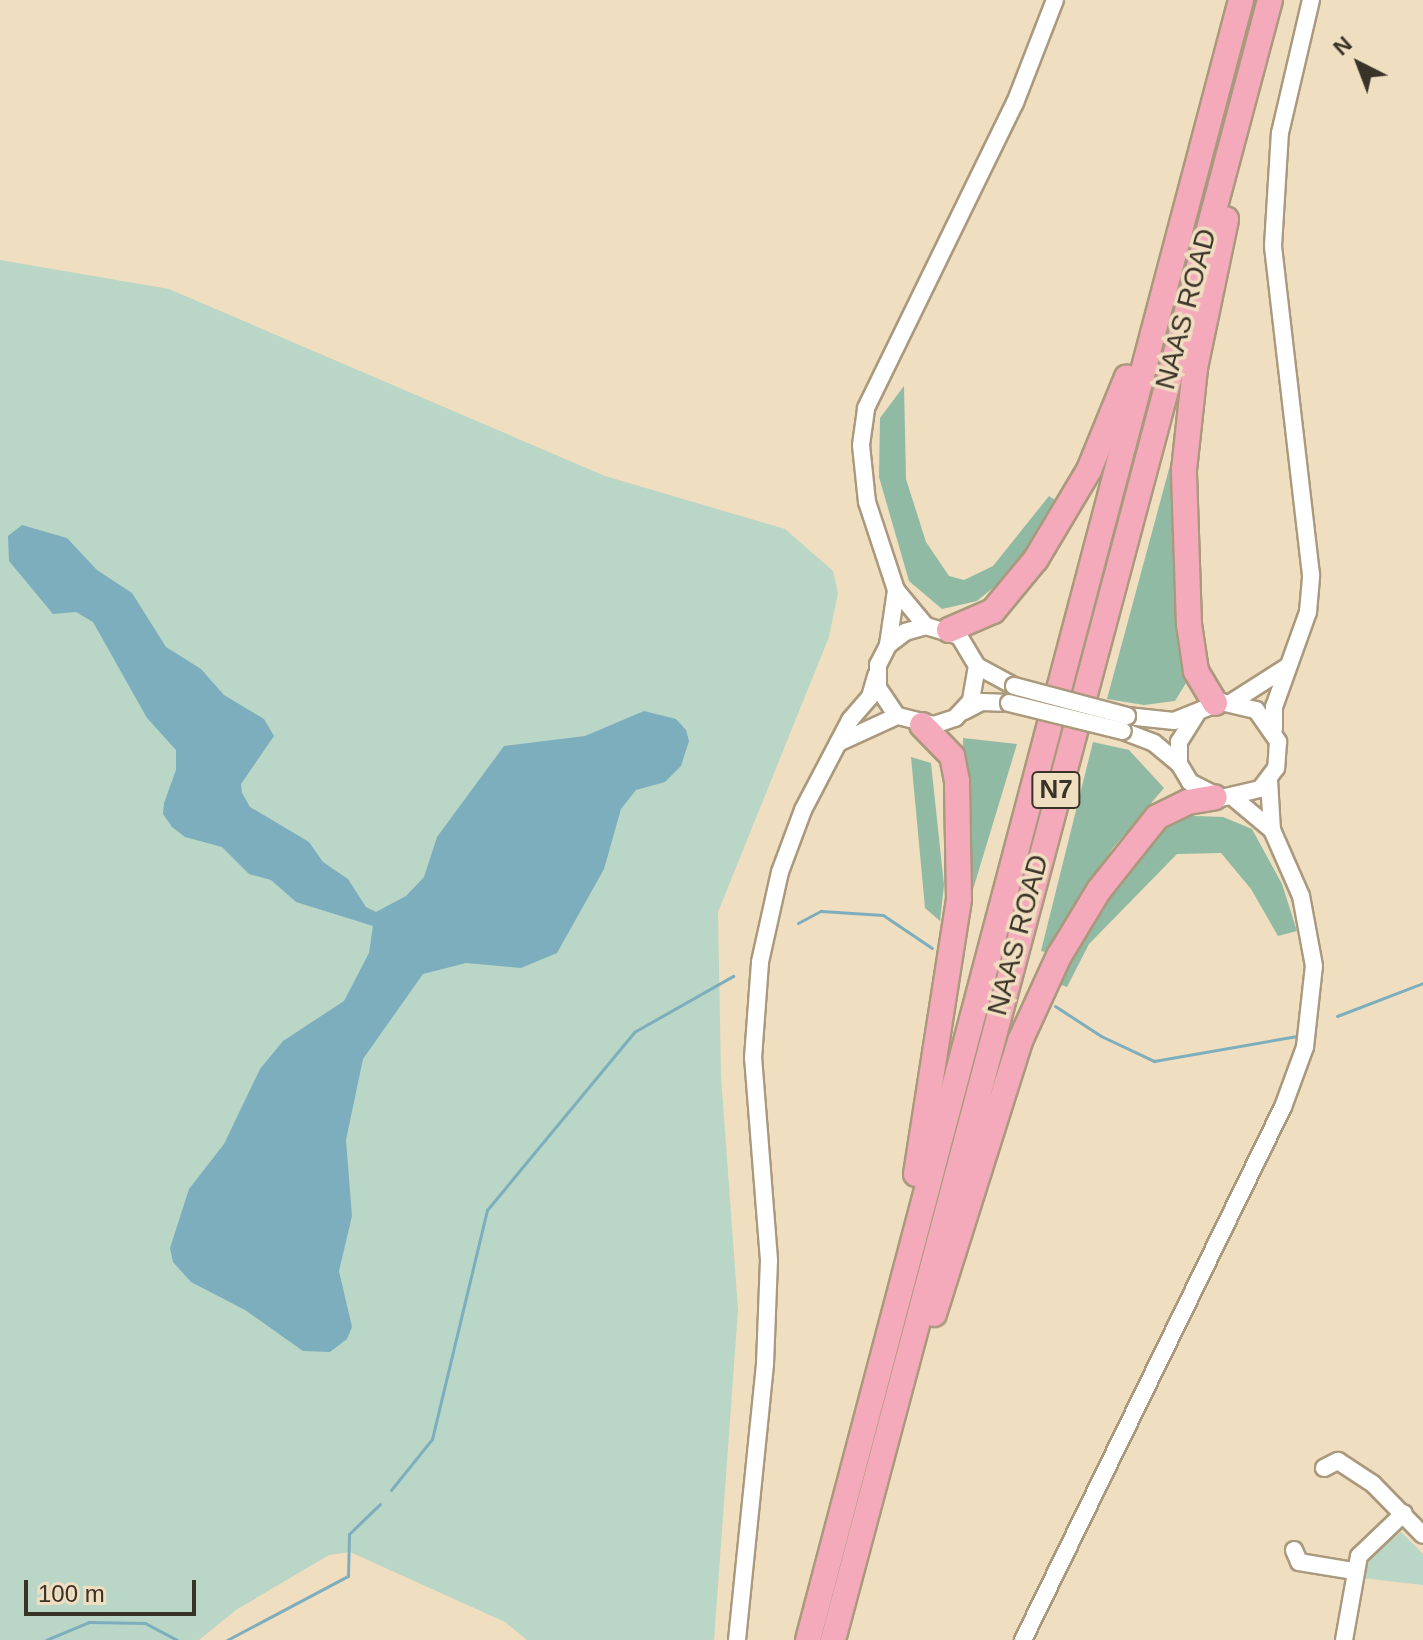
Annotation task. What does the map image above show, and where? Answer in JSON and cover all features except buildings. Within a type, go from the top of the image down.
[{"type":"highway","name":"NAAS ROAD","points":[[833,1640],[836,1581],[1241,0]]},
{"type":"highway","name":"NAAS ROAD","points":[[808,1640],[836,1581],[1273,0]]},
{"type":"highway","name":"N7","points":[[1215,706],[1202,688],[1189,624],[1184,520],[1187,429],[1239,155],[1273,0]]},
{"type":"highway","name":"N7","points":[[937,628],[993,611],[1011,594],[1059,525],[1089,470],[1128,375],[1229,46]]},
{"type":"highway","name":"N7","points":[[836,1581],[953,965],[959,899],[957,781],[952,756],[922,725]]},
{"type":"highway","name":"N7","points":[[836,1581],[1002,1095],[1040,996],[1087,909],[1140,835],[1172,807],[1225,798]]},
{"type":"street","points":[[737,1640],[765,1364],[769,1260],[753,1058],[760,962],[780,872],[818,776],[836,744],[870,697],[888,645],[896,590],[861,471],[866,408],[1015,103],[1055,0]]},
{"type":"street","points":[[1023,1640],[1283,1107],[1305,1047],[1314,991],[1311,938],[1301,896],[1272,830],[1269,780],[1279,755],[1274,707],[1308,612],[1311,575],[1275,294],[1274,208],[1280,133],[1311,0]]},
{"type":"street","points":[[896,590],[937,628],[967,645],[977,666],[976,690],[963,712]]},
{"type":"street","points":[[888,645],[905,632],[937,628]]},
{"type":"street","points":[[876,676],[881,699],[897,716],[922,725],[945,723],[982,702],[1009,703],[1125,723],[1174,721],[1254,693],[1291,663]]},
{"type":"street","points":[[977,666],[1014,686],[1125,723],[1179,764],[1190,782],[1225,798],[1272,830]]},
{"type":"street","points":[[1179,764],[1182,731],[1215,706],[1256,710],[1274,729]]},
{"type":"street","points":[[836,744],[897,716]]},
{"type":"street","points":[[1225,798],[1269,780]]},
{"type":"street","points":[[1324,1468],[1338,1461],[1404,1513],[1423,1535]]},
{"type":"street","points":[[1344,1640],[1354,1571],[1371,1543],[1404,1513]]},
{"type":"street","points":[[1294,1550],[1299,1562],[1354,1571]]},
{"type":"green space","points":[[0,260],[169,289],[605,476],[785,529],[833,571],[838,593],[829,637],[718,912],[721,1076],[738,1310],[714,1640],[527,1640],[505,1622],[350,1552],[329,1555],[236,1610],[199,1640],[0,1640]]},
{"type":"green space","points":[[904,386],[906,479],[926,542],[949,576],[964,580],[993,566],[1049,496],[1058,502],[1012,572],[977,601],[942,609],[909,581],[879,477],[880,418]]},
{"type":"green space","points":[[1179,432],[1177,625],[1186,683],[1175,701],[1144,705],[1107,699]]},
{"type":"green space","points":[[963,738],[1017,744],[965,916]]},
{"type":"green space","points":[[1093,742],[1129,750],[1164,788],[1112,849],[1045,952],[1041,951]]},
{"type":"green space","points":[[911,757],[931,763],[944,885],[940,921],[925,908]]},
{"type":"green space","points":[[1168,815],[1223,817],[1252,829],[1282,884],[1297,931],[1278,936],[1251,889],[1221,853],[1177,854],[1089,944],[1067,987],[1054,982],[1114,879]]},
{"type":"green space","points":[[1401,1532],[1423,1554],[1423,1585],[1362,1578],[1372,1555]]},
{"type":"water","points":[[22,525],[67,538],[97,570],[132,593],[166,647],[201,669],[224,695],[264,719],[274,736],[241,784],[250,807],[309,842],[323,862],[348,879],[366,907],[376,912],[406,896],[424,877],[437,837],[504,746],[585,736],[644,711],[676,719],[686,730],[689,741],[681,766],[665,782],[636,790],[621,809],[604,869],[557,953],[521,968],[466,963],[423,974],[363,1059],[346,1140],[352,1216],[339,1271],[352,1327],[347,1339],[330,1352],[303,1351],[245,1310],[191,1282],[173,1262],[170,1248],[189,1189],[224,1144],[260,1069],[283,1041],[344,1001],[369,953],[373,926],[296,902],[271,880],[249,874],[222,847],[185,837],[172,827],[163,814],[176,770],[176,750],[147,718],[93,622],[76,612],[53,614],[9,561],[8,536]]},
{"type":"waterway","points":[[798,923],[821,911],[883,915],[932,948]]},
{"type":"waterway","points":[[391,1490],[432,1439],[487,1210],[634,1032],[733,976]]},
{"type":"waterway","points":[[1337,1016],[1423,983]]},
{"type":"waterway","points":[[1055,1006],[1101,1036],[1154,1061],[1297,1036]]},
{"type":"waterway","points":[[227,1640],[348,1576],[349,1534],[380,1504]]},
{"type":"waterway","points":[[46,1640],[89,1622],[145,1623],[177,1640]]}]
